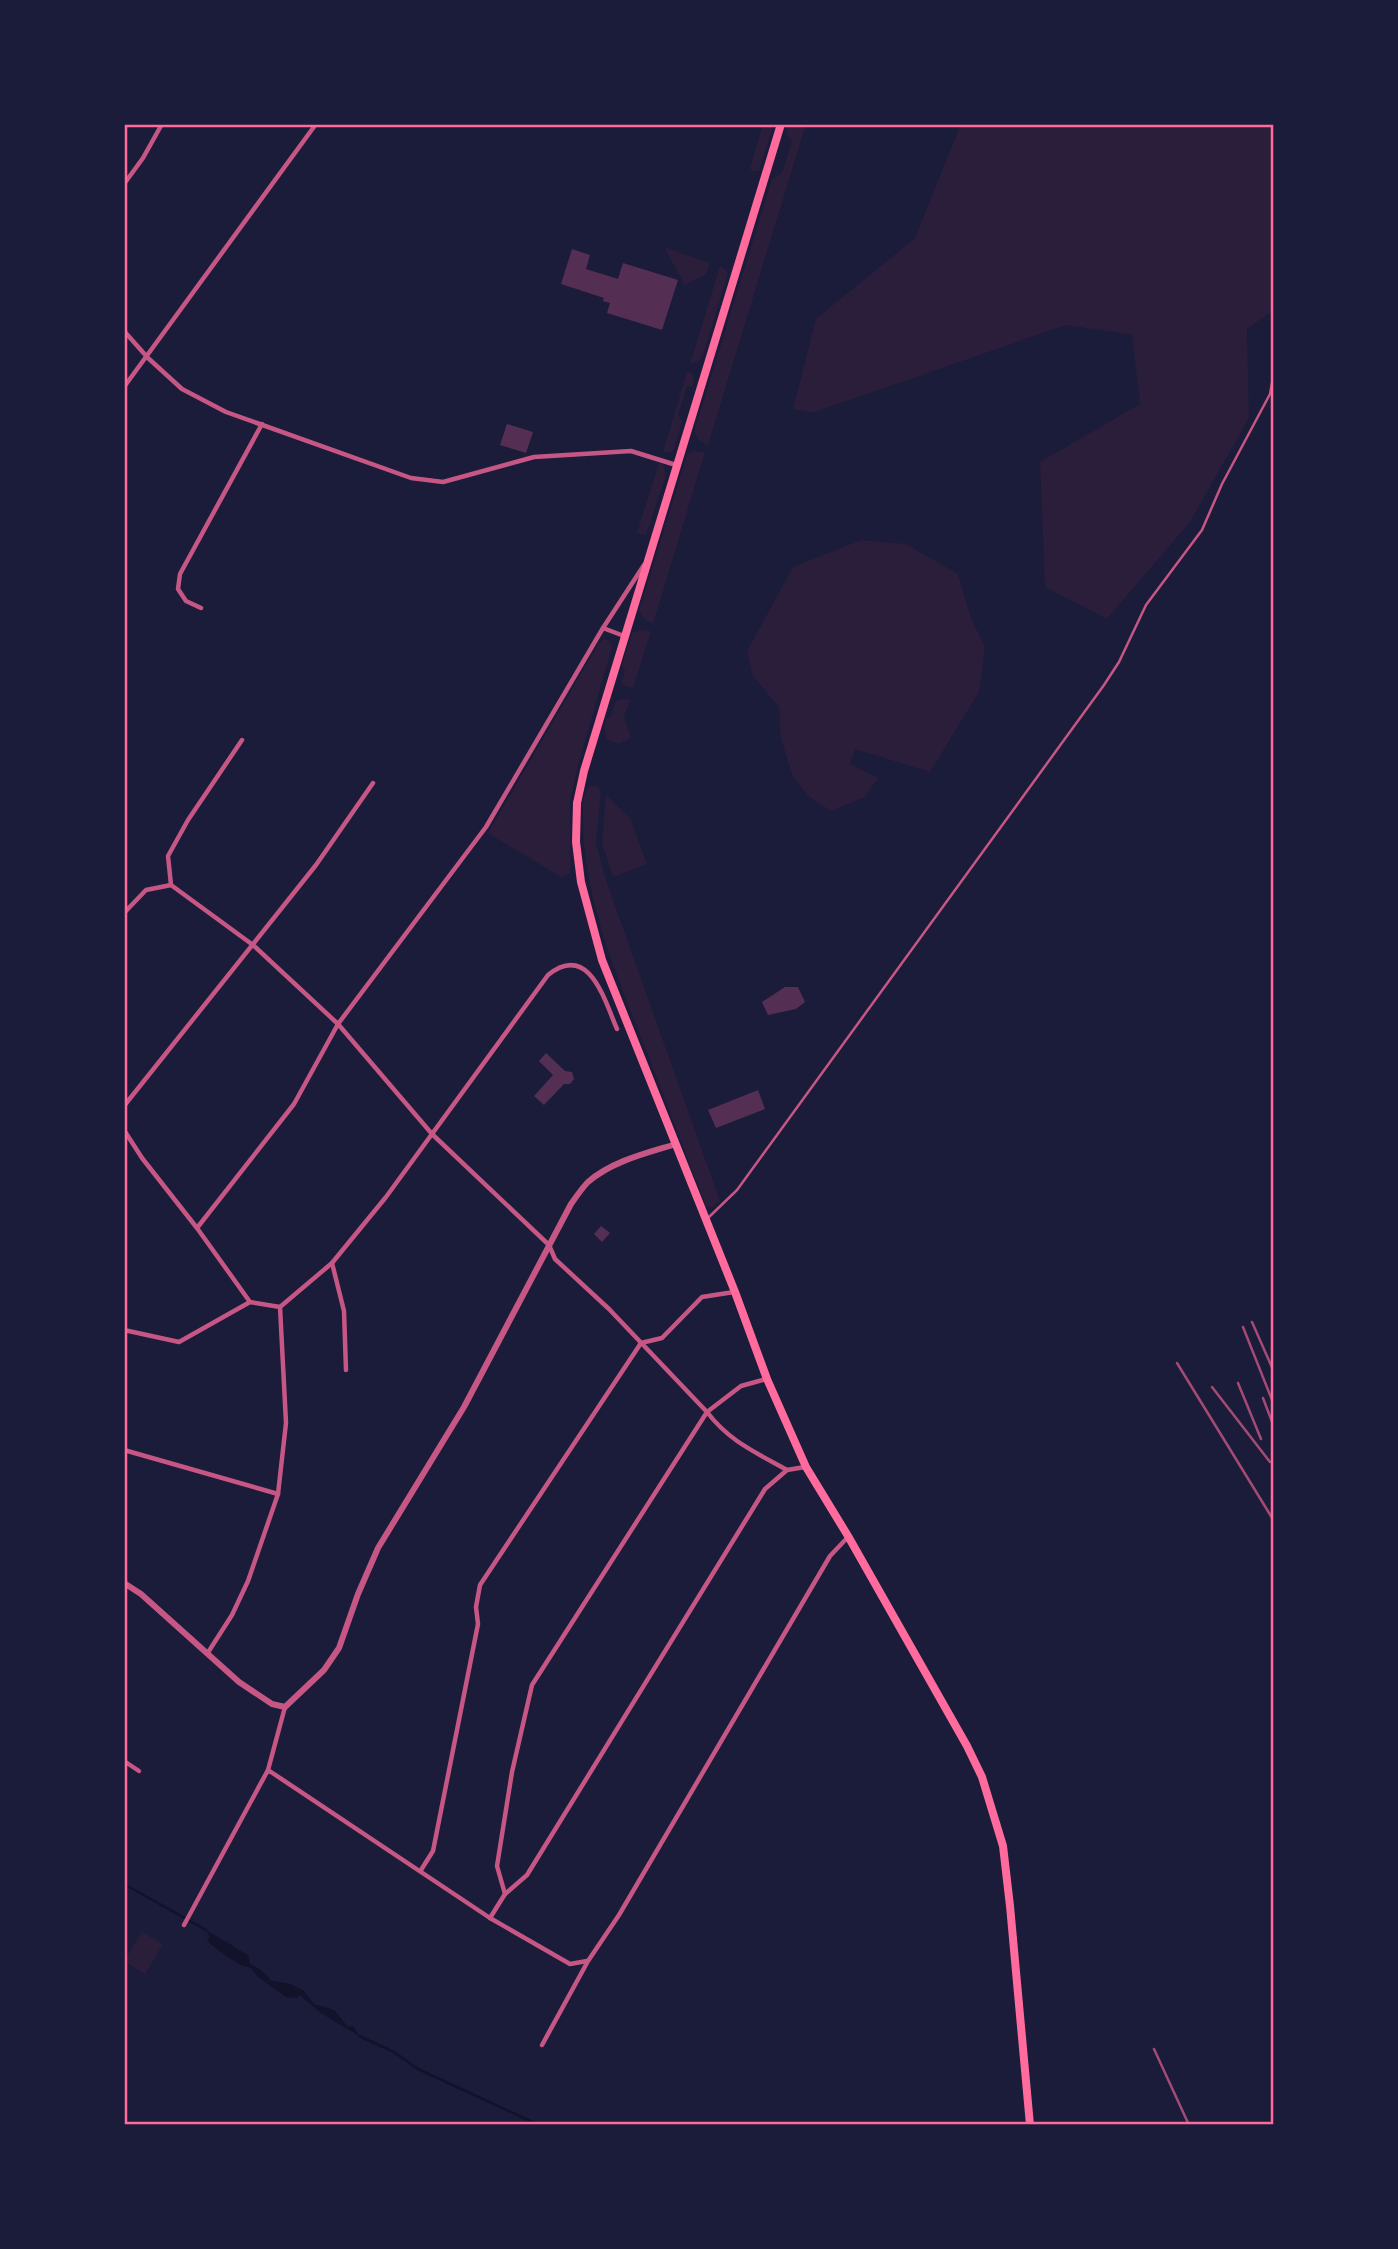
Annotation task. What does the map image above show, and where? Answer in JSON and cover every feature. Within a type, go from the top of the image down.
[{"type":"main road","points":[[781,124],[583,771],[577,803],[576,842],[581,882],[602,960],[735,1292],[767,1379],[806,1466],[967,1745],[982,1777],[996,1819],[1007,1873],[1030,2125]]},
{"type":"street","points":[[124,184],[143,158],[162,124]]},
{"type":"street","points":[[124,387],[148,358],[316,124]]},
{"type":"street","points":[[124,331],[148,358],[182,389],[226,412],[411,478],[443,482],[534,457],[631,451],[676,465]]},
{"type":"street","points":[[201,608],[186,601],[178,589],[180,574],[262,424]]},
{"type":"street","points":[[197,1228],[294,1104],[338,1024],[486,827],[603,628],[647,559]]},
{"type":"street","points":[[603,628],[624,636]]},
{"type":"street","points":[[171,886],[168,856],[188,820],[242,740]]},
{"type":"street","points":[[124,1106],[316,865],[373,783]]},
{"type":"street","points":[[124,913],[146,890],[171,886],[253,946],[338,1024],[432,1134],[549,1245],[555,1259],[609,1309],[719,1427],[736,1442],[787,1469]]},
{"type":"street","points":[[124,1330],[178,1342],[250,1302],[280,1307],[332,1263],[386,1197],[548,975],[559,966],[573,964],[586,969],[596,982],[617,1029]]},
{"type":"street","points":[[124,1130],[250,1302]]},
{"type":"street","points":[[184,1925],[268,1770],[285,1707],[324,1670],[339,1648],[378,1548],[464,1407],[570,1204],[587,1183],[602,1171],[676,1144]]},
{"type":"street","points":[[332,1263],[344,1311],[346,1370]]},
{"type":"street","points":[[421,1870],[433,1851],[478,1623],[476,1607],[480,1585],[641,1343],[662,1338],[702,1297],[735,1292]]},
{"type":"street","points":[[207,1654],[232,1615],[248,1581],[278,1494],[286,1423],[280,1307]]},
{"type":"street","points":[[505,1894],[497,1866],[512,1772],[532,1685],[707,1412],[741,1386],[767,1379]]},
{"type":"street","points":[[124,1450],[278,1494]]},
{"type":"street","points":[[491,1918],[505,1894],[527,1874],[765,1489],[787,1469],[806,1466]]},
{"type":"street","points":[[542,2045],[587,1961],[619,1915],[830,1556],[848,1536]]},
{"type":"street","points":[[124,1583],[141,1594],[239,1682],[272,1704],[285,1707]]},
{"type":"street","points":[[124,1761],[139,1771]]},
{"type":"street","points":[[268,1770],[491,1918],[570,1964],[587,1961]]},
{"type":"lane","points":[[706,1220],[737,1190],[1104,685],[1119,662],[1146,605],[1202,530],[1222,484],[1270,394],[1274,372]]},
{"type":"shaded area","points":[[763,124],[774,124],[759,171],[752,171],[750,168]]},
{"type":"shaded area","points":[[789,124],[806,124],[708,445],[698,439],[694,432],[772,179],[782,173],[792,141],[786,134]]},
{"type":"shaded area","points":[[961,124],[1274,124],[1274,305],[1272,311],[1247,329],[1249,418],[1190,522],[1107,619],[1045,587],[1040,462],[1140,404],[1132,335],[1066,325],[812,413],[793,409],[816,319],[915,238]]},
{"type":"shaded area","points":[[664,247],[710,263],[706,274],[685,285]]},
{"type":"shaded area","points":[[720,266],[728,274],[703,355],[699,361],[690,364]]},
{"type":"shaded area","points":[[687,372],[694,377],[693,387],[687,386],[678,415],[682,421],[674,450],[663,452]]},
{"type":"shaded area","points":[[694,451],[705,452],[653,624],[643,618],[639,611],[687,455]]},
{"type":"shaded area","points":[[659,463],[663,464],[666,475],[646,535],[637,533]]},
{"type":"shaded area","points":[[861,540],[906,544],[958,574],[971,618],[985,647],[979,692],[930,772],[855,749],[850,764],[878,778],[865,797],[831,811],[807,795],[792,774],[781,739],[779,707],[753,676],[747,651],[793,567]]},
{"type":"shaded area","points":[[639,630],[651,631],[633,688],[621,684],[625,671],[622,665],[632,633]]},
{"type":"shaded area","points":[[604,639],[610,641],[612,647],[570,802],[570,873],[561,877],[488,833],[599,643]]},
{"type":"shaded area","points":[[630,700],[624,717],[631,738],[619,744],[607,739],[604,727],[616,701]]},
{"type":"shaded area","points":[[590,786],[596,786],[601,791],[596,844],[607,883],[720,1201],[712,1207],[706,1206],[602,931],[584,845],[584,800]]},
{"type":"shaded area","points":[[606,795],[630,818],[647,864],[613,877],[602,843]]},
{"type":"shaded area","points":[[206,1930],[248,1955],[250,1964],[260,1969],[272,1981],[291,1984],[303,1990],[314,2004],[334,2010],[348,2027],[353,2026],[359,2036],[321,2013],[300,1995],[296,1998],[286,1997],[258,1977],[251,1968],[226,1956],[207,1941],[210,1937]]},
{"type":"shaded area","points":[[142,1932],[163,1944],[145,1974],[124,1961]]},
{"type":"building","points":[[572,249],[590,255],[586,269],[618,279],[623,263],[678,280],[662,330],[607,313],[610,303],[603,301],[604,298],[561,284]]},
{"type":"building","points":[[507,424],[533,432],[526,453],[500,445]]},
{"type":"building","points":[[785,987],[798,987],[805,1002],[796,1009],[768,1015],[762,1002]]},
{"type":"building","points":[[546,1053],[565,1071],[572,1072],[574,1079],[570,1084],[564,1084],[544,1105],[534,1096],[553,1075],[539,1061]]},
{"type":"building","points":[[758,1090],[765,1109],[716,1128],[708,1110]]},
{"type":"building","points":[[601,1226],[610,1233],[602,1242],[594,1234]]},
{"type":"waterway","points":[[124,1884],[206,1930]]},
{"type":"waterway","points":[[359,2036],[394,2052],[418,2069],[539,2125]]},
{"type":"railway","points":[[1252,1322],[1274,1372]]},
{"type":"railway","points":[[1243,1327],[1274,1405]]},
{"type":"railway","points":[[1177,1363],[1274,1521]]},
{"type":"railway","points":[[1238,1383],[1261,1439]]},
{"type":"railway","points":[[1212,1387],[1270,1462]]},
{"type":"railway","points":[[1263,1398],[1274,1427]]},
{"type":"railway","points":[[1154,2049],[1189,2125]]}]
